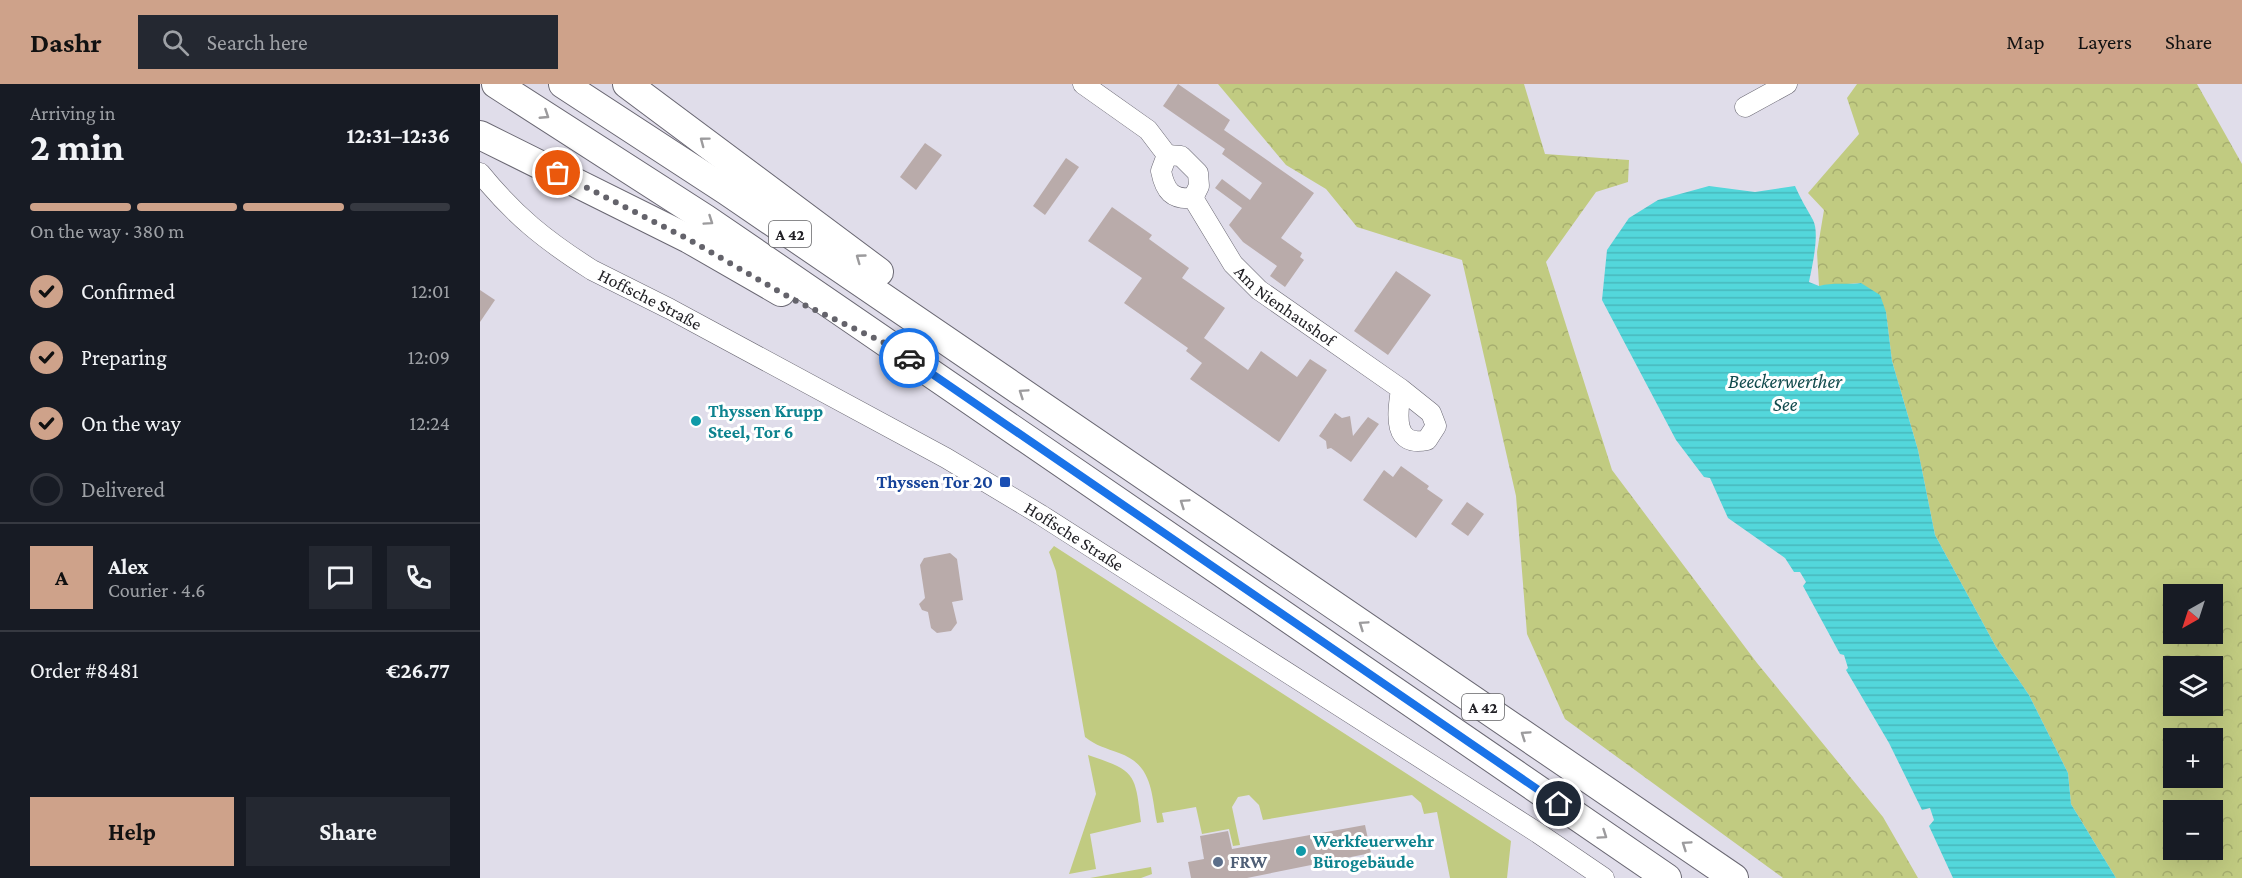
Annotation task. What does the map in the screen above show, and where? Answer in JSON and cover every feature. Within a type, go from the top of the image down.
[{"type":"highway","name":"A 42","points":[[496,84],[706,219],[1667,878]]},
{"type":"highway","name":"A 42","points":[[563,84],[727,191],[1734,878]]},
{"type":"highway","points":[[627,84],[906,292],[947,341]]},
{"type":"highway","points":[[488,139],[688,239],[794,300],[893,347]]},
{"type":"street","points":[[1083,84],[1148,130],[1167,155],[1181,156],[1198,173],[1199,186],[1193,198],[1180,199],[1170,194],[1164,184],[1161,171],[1167,155]]},
{"type":"street","points":[[1745,108],[1788,84]]},
{"type":"street","name":"Hoffsche Straße","points":[[480,173],[530,228],[592,270],[874,418],[1031,509],[1528,826],[1604,878]]},
{"type":"street","name":"Am Nienhaushof","points":[[1193,198],[1233,264],[1259,290],[1401,389]]},
{"type":"green space","points":[[1218,84],[1524,84],[1545,154],[1629,160],[1628,182],[1596,192],[1546,262],[1612,470],[1757,663],[1883,817],[1918,878],[1783,878],[1565,719],[1527,634],[1516,496],[1462,260],[1357,227],[1326,189],[1286,165]]},
{"type":"green space","points":[[1857,84],[2197,84],[2242,164],[2242,878],[2116,878],[2071,804],[2068,773],[2029,695],[1996,647],[1935,535],[1918,450],[1892,361],[1886,312],[1861,283],[1819,286],[1817,252],[1824,210],[1808,193],[1859,134],[1847,98]]},
{"type":"green space","points":[[1054,546],[1511,841],[1507,878],[1450,878],[1437,812],[1424,814],[1421,803],[1412,795],[1263,820],[1259,805],[1249,795],[1238,797],[1232,807],[1240,845],[1233,846],[1229,829],[1202,834],[1196,807],[1162,813],[1164,822],[1157,823],[1148,781],[1138,765],[1130,758],[1097,745],[1085,737],[1056,571],[1049,552]]},
{"type":"green space","points":[[1088,755],[1116,765],[1130,776],[1137,793],[1141,822],[1090,834],[1096,869],[1069,874],[1096,794]]},
{"type":"green space","points":[[1151,867],[1152,874],[1141,878],[1090,878]]},
{"type":"water","name":"Beeckerwerther See","points":[[1709,186],[1755,192],[1795,186],[1815,226],[1815,250],[1809,282],[1819,286],[1861,283],[1880,295],[1886,312],[1892,361],[1918,450],[1935,535],[1996,647],[2029,695],[2068,773],[2071,804],[2116,878],[1953,878],[1929,826],[1934,820],[1930,808],[1922,810],[1889,743],[1846,670],[1848,668],[1844,655],[1840,654],[1803,586],[1806,582],[1800,572],[1794,572],[1785,558],[1728,518],[1710,478],[1704,477],[1676,440],[1602,300],[1607,250],[1629,218],[1658,200]]},
{"type":"building","points":[[1178,84],[1230,120],[1224,130],[1314,193],[1281,238],[1302,253],[1300,257],[1304,260],[1285,287],[1270,276],[1277,266],[1243,242],[1229,225],[1242,208],[1215,188],[1222,179],[1250,200],[1262,183],[1222,154],[1225,149],[1163,106]]},
{"type":"building","points":[[925,143],[942,155],[916,190],[900,177]]},
{"type":"building","points":[[1066,158],[1079,167],[1045,215],[1033,206]]},
{"type":"building","points":[[1112,207],[1152,235],[1149,239],[1189,268],[1182,278],[1225,308],[1204,338],[1248,370],[1261,351],[1297,377],[1310,359],[1327,370],[1279,442],[1190,379],[1202,363],[1186,351],[1188,348],[1124,303],[1142,278],[1088,241]]},
{"type":"building","points":[[1396,271],[1431,295],[1388,355],[1354,331]]},
{"type":"building","points":[[480,290],[495,300],[480,322]]},
{"type":"building","points":[[1335,413],[1342,418],[1350,416],[1353,436],[1368,417],[1379,424],[1351,462],[1331,448],[1327,449],[1326,441],[1319,436]]},
{"type":"building","points":[[1401,466],[1429,486],[1427,489],[1443,500],[1416,538],[1363,500],[1384,470],[1393,477]]},
{"type":"building","points":[[1467,502],[1484,514],[1468,536],[1451,524]]},
{"type":"building","points":[[950,553],[957,559],[963,600],[952,602],[957,623],[951,631],[937,633],[931,628],[928,612],[922,610],[919,604],[925,598],[920,565],[924,558]]},
{"type":"building","name":"Werkfeuerwehr Bürogebäude","points":[[1365,825],[1371,853],[1247,878],[1191,878],[1188,862],[1204,859],[1200,836],[1228,831],[1232,849]]},
{"type":"way so far","points":[[558,173],[688,239],[794,300],[854,331],[893,347],[909,358]]},
{"type":"place","name":"Thyssen Krupp Steel, Tor 6","points":[[696,421]]},
{"type":"place","name":"Thyssen Tor 20","points":[[1005,482]]},
{"type":"place","name":"Werkfeuerwehr Bürogebäude","points":[[1301,851]]},
{"type":"place","name":"FRW","points":[[1218,862]]},
{"type":"route","points":[[909,358],[1061,461],[1190,554],[1324,642],[1559,804]]}]
